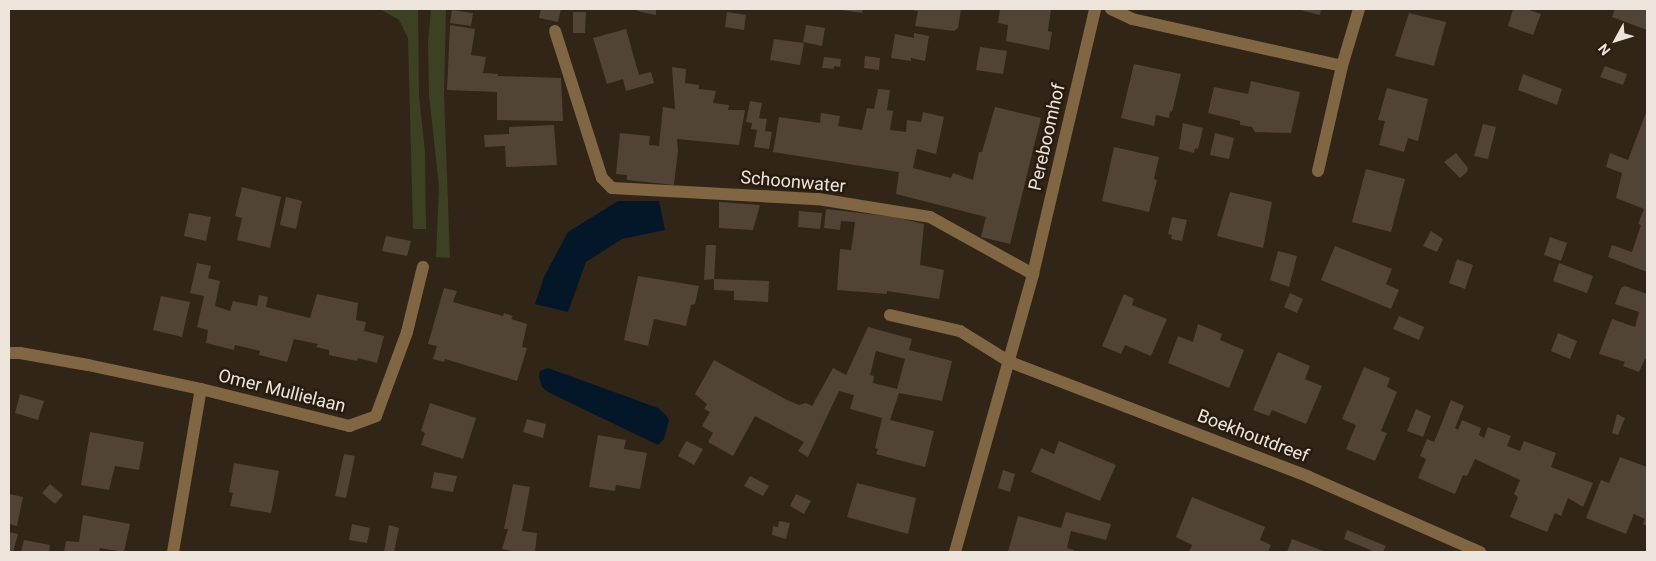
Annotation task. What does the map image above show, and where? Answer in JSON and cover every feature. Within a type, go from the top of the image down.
[{"type":"street","name":"Pereboomhof","points":[[1033,274],[1095,9]]},
{"type":"street","points":[[1111,9],[1132,20],[1342,66]]},
{"type":"street","points":[[1318,171],[1342,66],[1359,9]]},
{"type":"street","name":"Schoonwater","points":[[555,31],[602,178],[612,188],[818,199],[930,217],[1033,274]]},
{"type":"street","name":"Omer Mullielaan","points":[[9,353],[20,353],[88,365],[201,389],[349,426],[376,416],[407,332],[423,267]]},
{"type":"street","points":[[955,552],[1010,362],[1033,274]]},
{"type":"street","points":[[890,315],[960,331],[1010,362]]},
{"type":"street","name":"Boekhoutdreef","points":[[1010,362],[1309,477],[1480,552]]},
{"type":"street","name":"Omer Mullielaan","points":[[172,552],[201,389]]},
{"type":"green space","points":[[380,9],[418,9],[419,96],[425,152],[426,229],[413,229],[408,38],[399,20]]},
{"type":"green space","points":[[431,9],[446,9],[444,94],[450,258],[436,257],[439,187],[429,95],[428,42]]},
{"type":"water","points":[[618,201],[659,201],[665,230],[622,239],[586,262],[568,312],[535,304],[544,277],[568,232]]},
{"type":"water","points":[[548,368],[658,408],[669,420],[664,439],[658,445],[548,392],[542,387],[539,377],[540,371]]},
{"type":"building","points":[[541,9],[561,9],[558,22],[539,18]]},
{"type":"building","points":[[638,9],[656,9],[656,15],[637,11]]},
{"type":"building","points":[[835,9],[863,9],[862,13]]},
{"type":"building","points":[[906,9],[961,9],[958,28],[954,31],[915,26],[918,11]]},
{"type":"building","points":[[1000,9],[1051,9],[1048,31],[1052,32],[1049,50],[1006,41],[1008,25],[998,23]]},
{"type":"building","points":[[1296,9],[1321,9],[1320,15]]},
{"type":"building","points":[[1513,9],[1526,9],[1541,14],[1533,35],[1508,26]]},
{"type":"building","points":[[1615,9],[1647,9],[1647,30],[1612,17]]},
{"type":"building","points":[[452,10],[473,13],[471,26],[450,23]]},
{"type":"building","points":[[573,12],[586,12],[585,33],[573,33]]},
{"type":"building","points":[[727,12],[746,15],[744,30],[725,27]]},
{"type":"building","points":[[1409,13],[1446,22],[1434,66],[1395,56]]},
{"type":"building","points":[[450,25],[475,29],[471,55],[486,57],[483,73],[498,74],[498,76],[561,78],[563,121],[497,120],[497,92],[447,90]]},
{"type":"building","points":[[806,25],[825,28],[822,46],[803,42]]},
{"type":"building","points":[[626,29],[639,75],[651,72],[654,83],[626,91],[623,79],[607,84],[593,38]]},
{"type":"building","points":[[914,33],[929,36],[925,61],[911,58],[911,61],[891,58],[895,34],[914,38]]},
{"type":"building","points":[[774,39],[804,43],[800,65],[770,60]]},
{"type":"building","points":[[980,47],[1007,51],[1003,74],[976,70]]},
{"type":"building","points":[[865,56],[880,58],[879,70],[864,68]]},
{"type":"building","points":[[824,57],[841,59],[840,67],[834,66],[834,69],[822,68]]},
{"type":"building","points":[[1134,64],[1181,74],[1169,118],[1156,115],[1154,126],[1121,118]]},
{"type":"building","points":[[1605,66],[1627,74],[1623,85],[1600,77]]},
{"type":"building","points":[[672,67],[686,69],[685,83],[699,85],[699,89],[716,91],[713,103],[729,105],[728,110],[745,110],[739,145],[677,139],[678,150],[674,185],[627,180],[627,175],[616,174],[620,133],[650,136],[649,145],[659,146],[663,107],[675,109]]},
{"type":"building","points":[[1523,74],[1562,89],[1557,105],[1518,90]]},
{"type":"building","points":[[1251,81],[1300,92],[1291,133],[1255,132],[1252,127],[1240,125],[1240,121],[1208,113],[1214,87],[1248,94]]},
{"type":"building","points":[[1387,88],[1428,99],[1418,141],[1408,138],[1404,152],[1379,145],[1385,121],[1378,120]]},
{"type":"building","points":[[878,89],[890,90],[887,110],[893,111],[890,130],[906,132],[907,120],[921,122],[923,112],[944,117],[936,154],[917,149],[913,168],[951,178],[953,173],[973,180],[979,152],[982,152],[995,107],[1041,118],[1010,244],[981,237],[986,217],[896,194],[899,172],[773,152],[779,117],[820,123],[821,113],[840,116],[838,126],[862,130],[867,108],[874,109]]},
{"type":"building","points":[[750,101],[762,103],[759,118],[767,119],[765,131],[772,132],[769,149],[754,147],[757,130],[751,129],[752,123],[746,122]]},
{"type":"building","points":[[1647,110],[1647,272],[1608,257],[1612,245],[1632,252],[1641,225],[1638,224],[1644,209],[1616,198],[1622,173],[1606,167],[1610,153],[1628,160]]},
{"type":"building","points":[[1183,123],[1203,128],[1198,149],[1195,148],[1194,153],[1179,149]]},
{"type":"building","points":[[1483,124],[1496,127],[1488,159],[1474,156]]},
{"type":"building","points":[[554,125],[557,165],[506,167],[505,146],[485,147],[484,135],[509,134],[509,127]]},
{"type":"building","points":[[1215,133],[1234,138],[1229,159],[1210,155]]},
{"type":"building","points":[[1114,147],[1159,157],[1154,179],[1157,180],[1149,212],[1102,201]]},
{"type":"building","points":[[1456,153],[1468,168],[1467,172],[1460,178],[1444,162]]},
{"type":"building","points":[[1366,169],[1405,179],[1391,232],[1352,222]]},
{"type":"building","points":[[242,187],[281,197],[270,248],[237,240],[242,218],[235,216]]},
{"type":"building","points":[[1230,192],[1272,202],[1263,248],[1217,236]]},
{"type":"building","points":[[286,197],[302,201],[296,229],[280,225]]},
{"type":"building","points":[[719,202],[760,205],[753,230],[719,228]]},
{"type":"building","points":[[826,209],[895,217],[924,224],[920,265],[944,270],[939,299],[887,291],[887,294],[837,290],[840,249],[851,250],[855,222],[841,221],[840,230],[824,228]]},
{"type":"building","points":[[799,211],[822,213],[820,229],[798,227]]},
{"type":"building","points":[[189,213],[211,217],[206,241],[184,236]]},
{"type":"building","points":[[1172,217],[1187,220],[1182,241],[1171,239],[1172,235],[1168,234]]},
{"type":"building","points":[[1431,231],[1443,239],[1437,252],[1423,246]]},
{"type":"building","points":[[386,236],[411,241],[407,256],[382,251]]},
{"type":"building","points":[[1550,237],[1567,243],[1561,261],[1544,255]]},
{"type":"building","points":[[706,245],[716,245],[714,279],[704,280]]},
{"type":"building","points":[[1335,246],[1392,269],[1386,284],[1399,290],[1391,309],[1321,280]]},
{"type":"building","points":[[1278,251],[1297,256],[1289,287],[1270,280]]},
{"type":"building","points":[[1457,259],[1473,265],[1465,289],[1449,283]]},
{"type":"building","points":[[197,263],[211,266],[208,278],[220,281],[215,306],[230,311],[233,301],[257,306],[259,295],[268,297],[266,307],[310,318],[317,294],[358,303],[356,320],[366,322],[364,331],[384,336],[377,363],[358,358],[357,361],[329,355],[329,350],[316,347],[318,344],[294,339],[287,362],[259,355],[260,351],[235,345],[234,350],[206,343],[208,330],[197,327],[204,296],[190,293]]},
{"type":"building","points":[[1559,263],[1593,276],[1587,293],[1553,281]]},
{"type":"building","points":[[638,276],[699,286],[695,304],[691,305],[686,326],[654,319],[648,346],[624,340]]},
{"type":"building","points":[[714,279],[769,281],[768,302],[734,300],[734,291],[714,290]]},
{"type":"building","points":[[1625,286],[1647,294],[1647,360],[1645,359],[1639,372],[1623,366],[1625,362],[1599,354],[1612,319],[1635,327],[1639,312],[1615,304],[1621,288]]},
{"type":"building","points":[[444,288],[457,291],[453,302],[503,316],[504,313],[513,316],[511,319],[527,324],[522,347],[527,348],[517,381],[445,359],[444,362],[433,359],[437,346],[428,344]]},
{"type":"building","points":[[1290,293],[1303,299],[1297,313],[1284,307]]},
{"type":"building","points":[[1124,294],[1134,299],[1132,305],[1167,319],[1151,356],[1125,345],[1121,354],[1102,346]]},
{"type":"building","points":[[161,296],[190,302],[182,337],[153,330]]},
{"type":"building","points":[[1399,316],[1424,327],[1419,340],[1393,329]]},
{"type":"building","points":[[1198,324],[1222,334],[1220,340],[1244,350],[1229,388],[1168,363],[1178,336],[1193,342]]},
{"type":"building","points":[[868,327],[912,339],[909,350],[952,361],[942,401],[899,393],[890,420],[934,431],[925,467],[876,454],[878,449],[875,448],[882,418],[850,409],[854,395],[839,391],[808,457],[798,451],[804,442],[755,416],[733,456],[708,442],[713,433],[702,426],[710,412],[704,409],[707,404],[695,394],[714,360],[799,405],[806,403],[812,406],[833,368],[846,375]],"holes":[[[876,351],[905,359],[897,389],[873,383],[874,376],[870,375]]]},
{"type":"building","points":[[1558,333],[1577,341],[1570,359],[1551,351]]},
{"type":"building","points":[[1278,352],[1310,366],[1305,379],[1322,386],[1306,424],[1272,410],[1269,416],[1253,410]]},
{"type":"building","points":[[1364,367],[1390,378],[1387,387],[1397,392],[1381,431],[1387,433],[1375,461],[1346,449],[1356,425],[1342,419]]},
{"type":"building","points":[[20,394],[44,401],[38,420],[15,413]]},
{"type":"building","points":[[1451,400],[1464,406],[1455,428],[1458,430],[1462,420],[1481,428],[1479,435],[1484,438],[1488,427],[1511,436],[1507,446],[1520,451],[1524,441],[1556,453],[1551,467],[1593,483],[1583,507],[1568,498],[1561,516],[1555,513],[1547,532],[1510,517],[1518,497],[1514,494],[1520,480],[1475,459],[1467,476],[1463,475],[1455,494],[1418,478],[1426,459],[1420,456],[1427,439],[1434,442]]},
{"type":"building","points":[[430,403],[476,418],[463,459],[421,445],[425,433],[421,431]]},
{"type":"building","points":[[1416,409],[1431,416],[1423,437],[1407,431]]},
{"type":"building","points":[[1617,414],[1625,418],[1618,435],[1612,433]]},
{"type":"building","points":[[527,419],[546,424],[543,438],[523,432]]},
{"type":"building","points":[[90,432],[144,442],[139,470],[115,466],[109,490],[81,485]]},
{"type":"building","points":[[598,435],[626,440],[624,449],[647,453],[640,489],[616,485],[615,491],[589,487]]},
{"type":"building","points":[[686,441],[703,449],[694,465],[678,456]]},
{"type":"building","points":[[1059,441],[1116,465],[1100,501],[1031,472],[1041,448],[1054,454]]},
{"type":"building","points":[[344,454],[355,456],[346,498],[335,496]]},
{"type":"building","points":[[1620,457],[1647,467],[1647,526],[1643,524],[1645,519],[1634,514],[1626,534],[1586,518],[1601,480],[1609,483]]},
{"type":"building","points":[[234,463],[279,471],[271,513],[230,506],[233,493],[229,492]]},
{"type":"building","points":[[1003,470],[1015,474],[1010,492],[998,488]]},
{"type":"building","points":[[434,472],[457,476],[453,492],[431,488]]},
{"type":"building","points":[[750,476],[769,486],[763,496],[744,486]]},
{"type":"building","points":[[857,483],[916,498],[908,534],[847,517]]},
{"type":"building","points":[[50,484],[63,495],[55,504],[42,493]]},
{"type":"building","points":[[513,484],[530,487],[522,531],[537,533],[535,552],[517,552],[502,549],[508,529],[504,529]]},
{"type":"building","points":[[9,494],[23,497],[17,526],[9,524]]},
{"type":"building","points":[[796,494],[811,501],[804,514],[790,506]]},
{"type":"building","points":[[1192,497],[1265,527],[1260,540],[1271,545],[1268,552],[1189,552],[1192,545],[1176,537]]},
{"type":"building","points":[[1066,512],[1111,524],[1106,540],[1071,531],[1067,548],[1074,550],[1073,552],[1008,552],[1018,516],[1061,528]]},
{"type":"building","points":[[83,515],[130,524],[124,552],[100,548],[99,552],[64,552],[66,541],[79,542]]},
{"type":"building","points":[[779,521],[790,523],[786,539],[772,535],[773,526],[778,527]]},
{"type":"building","points":[[352,524],[370,528],[367,543],[349,540]]},
{"type":"building","points":[[389,525],[399,528],[394,552],[384,552]]},
{"type":"building","points":[[1347,530],[1386,546],[1383,552],[1375,552],[1344,539]]},
{"type":"building","points":[[9,532],[18,534],[13,552],[9,552]]},
{"type":"building","points":[[1292,539],[1326,552],[1287,552]]},
{"type":"building","points":[[24,540],[50,545],[49,552],[21,552]]}]
